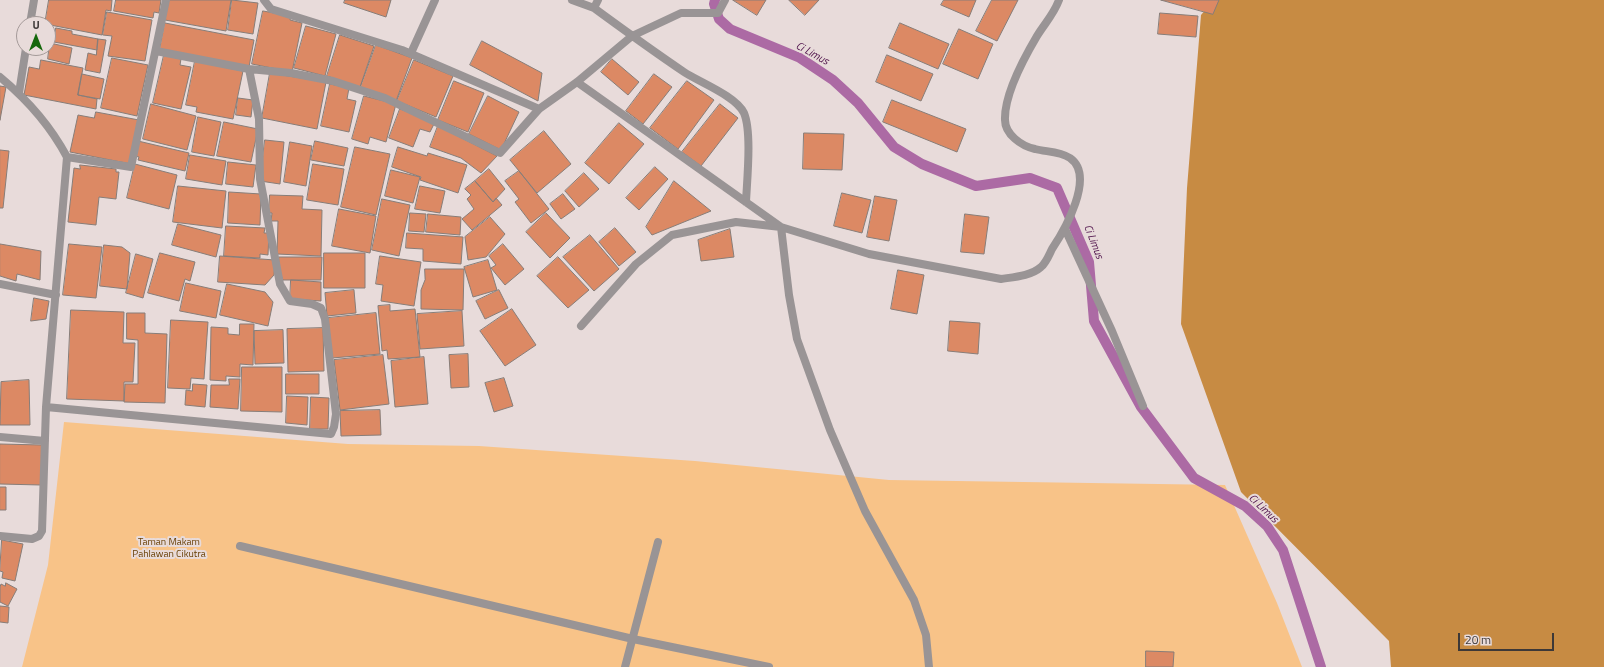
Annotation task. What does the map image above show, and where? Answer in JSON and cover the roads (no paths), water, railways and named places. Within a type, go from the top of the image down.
[{"type":"street","points":[[31,16],[34,0]]},
{"type":"street","points":[[67,157],[131,167],[166,0]]},
{"type":"street","points":[[264,0],[271,9],[411,54],[539,109]]},
{"type":"street","points":[[411,54],[435,0]]},
{"type":"street","points":[[572,0],[594,8],[686,73],[726,96],[740,108],[746,120],[748,154],[746,202]]},
{"type":"street","points":[[594,8],[598,0]]},
{"type":"street","points":[[156,51],[249,69],[291,73],[333,81],[385,98],[500,153],[539,109],[577,82],[632,36],[681,13],[718,14],[725,0]]},
{"type":"street","points":[[580,326],[636,264],[672,235],[736,222],[781,227],[869,254],[1001,279],[1022,276],[1041,267],[1065,229],[1079,196],[1079,176],[1074,162],[1064,156],[1049,151],[1034,149],[1021,144],[1011,136],[1006,128],[1006,101],[1037,36],[1055,12],[1059,0]]},
{"type":"street","points":[[19,93],[25,56]]},
{"type":"street","points":[[46,407],[331,434],[334,427],[336,414],[325,319],[320,308],[312,304],[290,301],[280,284],[260,179],[259,119],[249,69]]},
{"type":"street","points":[[0,78],[19,93],[51,129],[67,157],[46,407],[42,531],[39,536],[32,539],[0,536]]},
{"type":"street","points":[[577,82],[781,227],[789,295],[797,339],[830,430],[864,511],[914,600],[926,635],[929,667]]},
{"type":"street","points":[[1065,229],[1112,331],[1143,406]]},
{"type":"street","points":[[0,284],[56,295]]},
{"type":"street","points":[[0,437],[44,441]]},
{"type":"street","points":[[625,667],[658,542]]},
{"type":"street","points":[[240,546],[633,639],[769,667]]},
{"type":"waterway","name":"Ci Limus","points":[[715,0],[714,4],[719,19],[730,29],[800,58],[833,80],[858,103],[894,147],[922,164],[976,186],[1030,178],[1057,188],[1089,262],[1094,321],[1141,407],[1194,478],[1245,506],[1267,526],[1283,550],[1321,667]]},
{"type":"park label","name":"Taman Makam Pahlawan Cikutra","points":[[169,548]]}]
